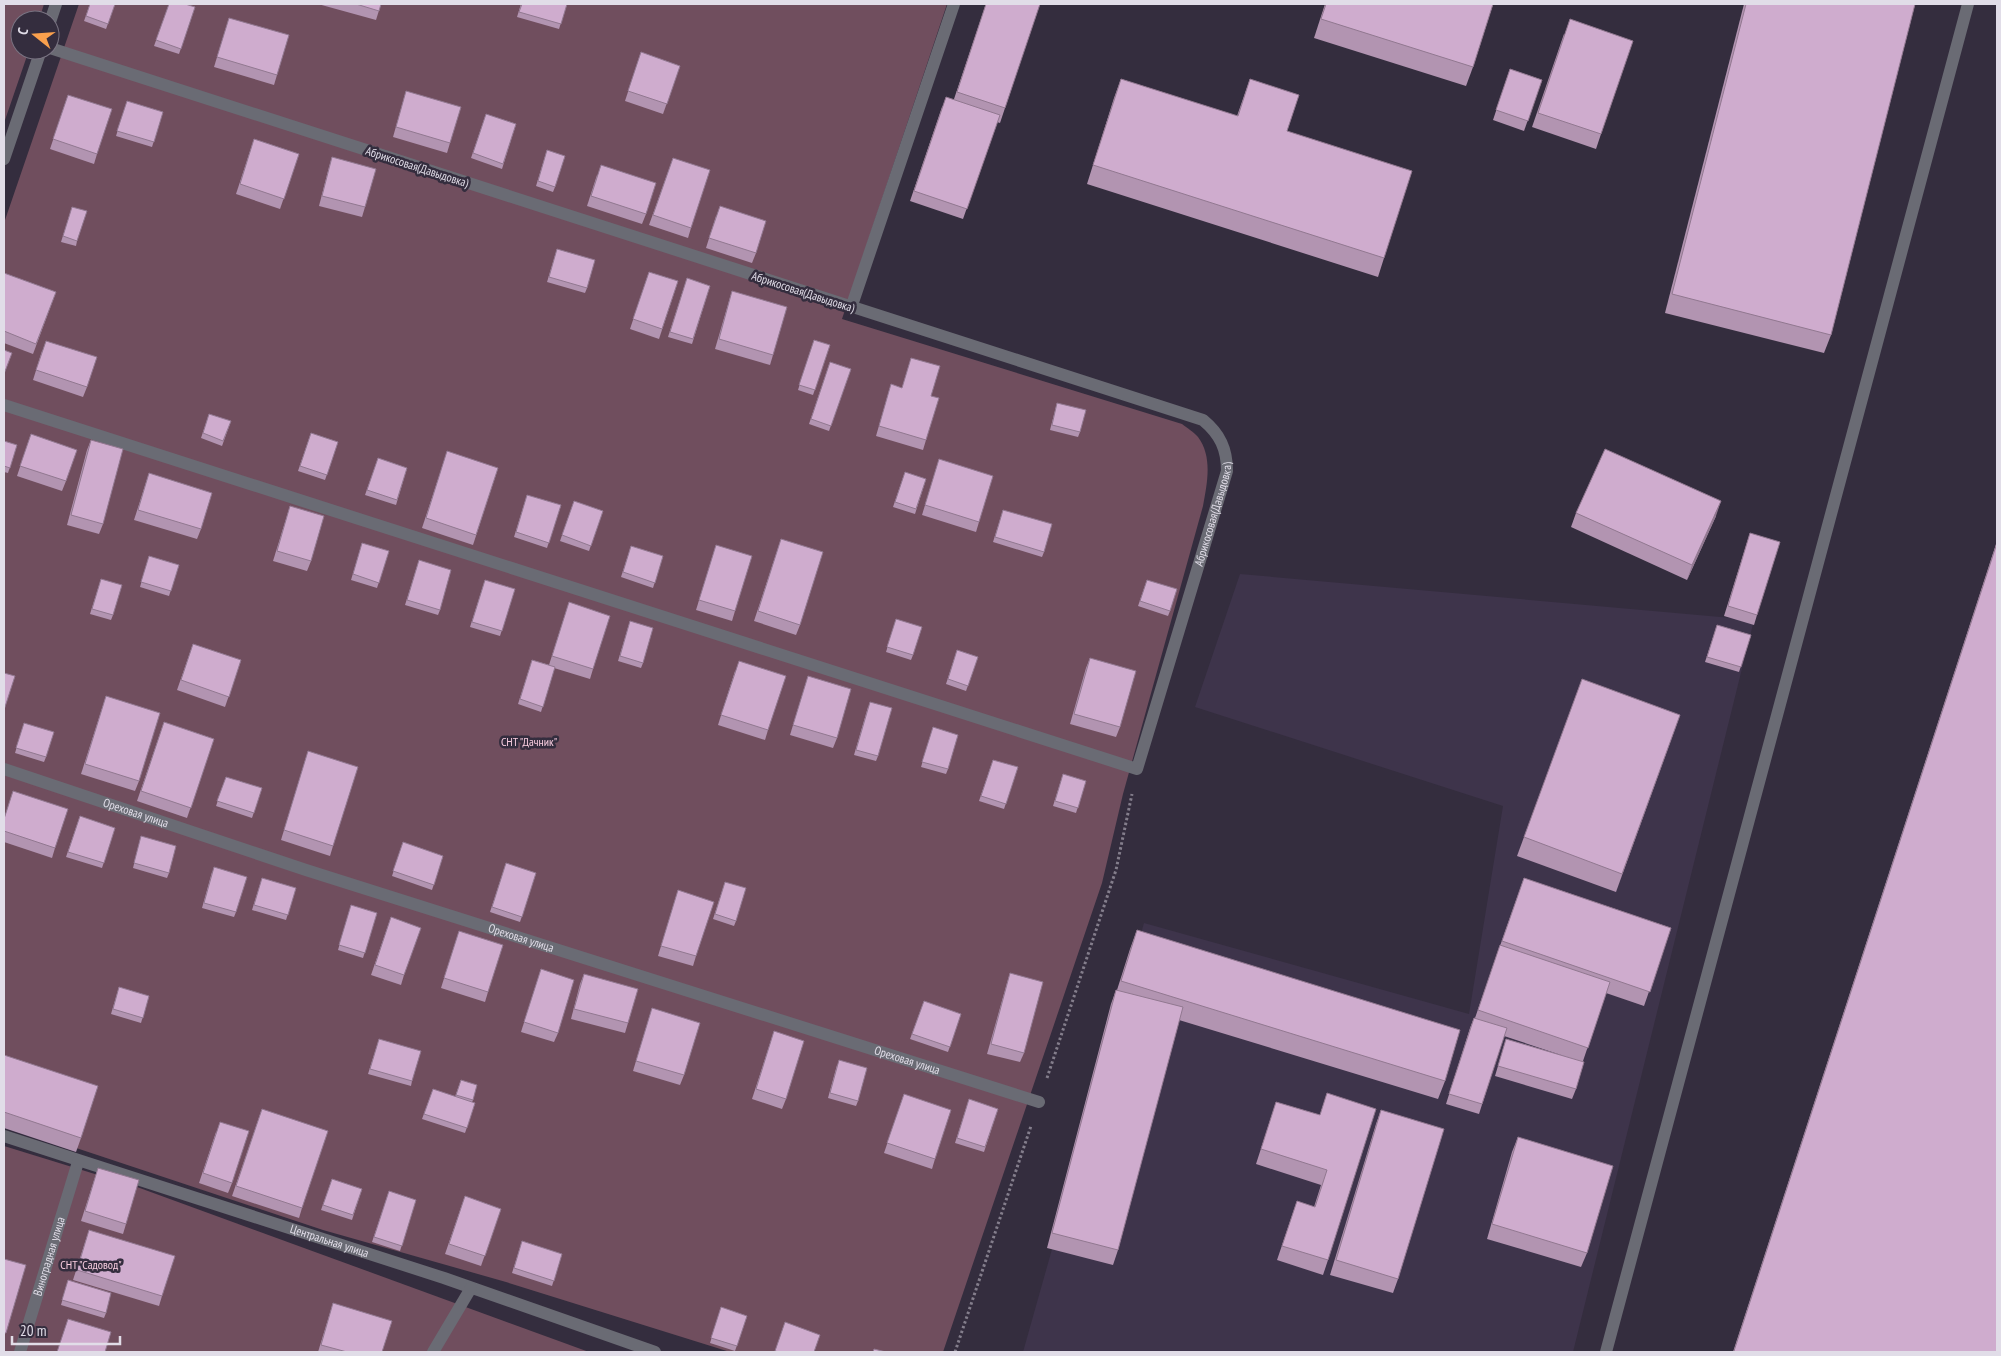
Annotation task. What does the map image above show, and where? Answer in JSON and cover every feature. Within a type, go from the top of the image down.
[{"type":"street","points":[[852,308],[954,4]]},
{"type":"street","points":[[1606,1352],[1968,4]]},
{"type":"street","name":"Абрикосовая(Давыдовка)","points":[[60,51],[1203,420],[1215,430],[1222,442],[1227,456],[1226,471],[1137,769]]},
{"type":"street","points":[[4,159],[38,60]]},
{"type":"street","points":[[4,405],[1137,769]]},
{"type":"street","name":"Ореховая улица","points":[[4,769],[306,870],[1039,1102]]},
{"type":"street","name":"Центральная улица","points":[[4,1136],[78,1162],[472,1288],[655,1352]]},
{"type":"street","name":"Виноградная улица","points":[[20,1352],[78,1162]]},
{"type":"street","points":[[432,1352],[472,1288]]},
{"type":"path","points":[[955,1352],[1116,870],[1137,769]]},
{"type":"shaded area","points":[[1240,574],[1754,620],[1573,1352],[1023,1352],[1144,923],[1469,1014],[1503,806],[1195,707]]},
{"type":"green space","points":[[4,4],[44,4],[42,10],[10,10],[10,60],[26,60],[4,123]]},
{"type":"green space","name":"СНТ \"Дачник\"","points":[[79,4],[947,4],[842,319],[1182,424],[1196,435],[1203,445],[1208,471],[1203,506],[1123,794],[1102,883],[943,1352],[730,1352],[506,1282],[323,1230],[4,1124],[4,223]]},
{"type":"green space","name":"СНТ \"Садовод\"","points":[[4,1146],[137,1187],[589,1352],[4,1352]]},
{"type":"building","points":[[90,4],[115,4],[108,24],[86,16]]},
{"type":"building","points":[[169,4],[185,4],[195,7],[181,49],[156,40]]},
{"type":"building","points":[[356,4],[381,4],[379,11]]},
{"type":"building","points":[[522,4],[567,4],[561,24],[519,12]]},
{"type":"building","points":[[986,4],[1040,4],[1005,108],[957,92]]},
{"type":"building","points":[[1326,4],[1493,4],[1473,67],[1321,19]]},
{"type":"building","points":[[1746,4],[1915,4],[1831,335],[1672,294]]},
{"type":"building","points":[[229,18],[289,35],[277,75],[217,57]]},
{"type":"building","points":[[1570,19],[1633,41],[1601,134],[1538,113]]},
{"type":"building","points":[[641,52],[680,66],[667,104],[628,91]]},
{"type":"building","points":[[1510,69],[1542,80],[1528,121],[1496,110]]},
{"type":"building","points":[[1121,79],[1238,116],[1250,79],[1299,95],[1287,131],[1412,171],[1384,258],[1093,165]]},
{"type":"building","points":[[406,91],[461,107],[450,143],[396,127]]},
{"type":"building","points":[[68,95],[112,109],[97,154],[53,139]]},
{"type":"building","points":[[946,97],[1000,115],[967,209],[914,191]]},
{"type":"building","points":[[127,101],[163,112],[154,142],[117,131]]},
{"type":"building","points":[[486,114],[516,124],[503,164],[473,153]]},
{"type":"building","points":[[254,139],[299,154],[284,199],[240,184]]},
{"type":"building","points":[[547,150],[565,156],[555,187],[538,181]]},
{"type":"building","points":[[332,157],[376,169],[365,207],[322,196]]},
{"type":"building","points":[[673,158],[710,170],[691,228],[653,215]]},
{"type":"building","points":[[601,165],[656,183],[646,214],[591,196]]},
{"type":"building","points":[[720,206],[766,221],[756,253],[709,238]]},
{"type":"building","points":[[72,207],[87,211],[77,241],[63,236]]},
{"type":"building","points":[[557,249],[595,260],[587,288],[549,277]]},
{"type":"building","points":[[649,272],[678,281],[662,329],[633,319]]},
{"type":"building","points":[[4,273],[56,292],[36,344],[4,331]]},
{"type":"building","points":[[687,278],[710,286],[693,339],[670,332]]},
{"type":"building","points":[[732,291],[787,307],[773,355],[719,339]]},
{"type":"building","points":[[814,340],[830,345],[815,390],[799,385]]},
{"type":"building","points":[[46,341],[97,357],[87,387],[36,370]]},
{"type":"building","points":[[4,350],[12,353],[4,374]]},
{"type":"building","points":[[911,358],[940,366],[931,396],[939,398],[926,440],[879,426],[891,384],[902,388]]},
{"type":"building","points":[[830,362],[851,369],[831,426],[811,419]]},
{"type":"building","points":[[1057,403],[1086,410],[1080,432],[1052,425]]},
{"type":"building","points":[[209,414],[231,421],[223,441],[203,433]]},
{"type":"building","points":[[311,433],[338,442],[327,475],[300,466]]},
{"type":"building","points":[[31,434],[77,450],[66,481],[20,466]]},
{"type":"building","points":[[91,440],[123,449],[103,524],[71,515]]},
{"type":"building","points":[[4,441],[17,445],[10,468],[4,466]]},
{"type":"building","points":[[1605,449],[1721,501],[1692,565],[1576,513]]},
{"type":"building","points":[[447,451],[498,468],[476,535],[426,518]]},
{"type":"building","points":[[378,458],[407,468],[397,500],[367,490]]},
{"type":"building","points":[[939,459],[993,476],[979,522],[925,505]]},
{"type":"building","points":[[905,472],[926,479],[916,509],[895,502]]},
{"type":"building","points":[[149,473],[212,493],[201,529],[138,510]]},
{"type":"building","points":[[527,495],[561,505],[549,543],[516,532]]},
{"type":"building","points":[[574,501],[603,511],[591,546],[562,535]]},
{"type":"building","points":[[290,506],[324,516],[311,561],[277,551]]},
{"type":"building","points":[[1003,510],[1052,524],[1044,552],[995,537]]},
{"type":"building","points":[[1750,533],[1780,542],[1757,615],[1728,606]]},
{"type":"building","points":[[781,539],[823,552],[800,625],[758,611]]},
{"type":"building","points":[[362,543],[389,551],[379,583],[353,574]]},
{"type":"building","points":[[1997,543],[1997,1352],[1736,1352],[1734,1351]]},
{"type":"building","points":[[716,545],[752,556],[735,611],[699,600]]},
{"type":"building","points":[[631,546],[663,556],[655,583],[623,572]]},
{"type":"building","points":[[149,556],[179,565],[171,591],[141,582]]},
{"type":"building","points":[[419,560],[451,570],[440,610],[407,600]]},
{"type":"building","points":[[101,579],[122,585],[113,615],[92,609]]},
{"type":"building","points":[[485,580],[515,589],[502,631],[472,622]]},
{"type":"building","points":[[1147,580],[1177,589],[1170,611],[1140,601]]},
{"type":"building","points":[[569,602],[610,616],[593,669],[552,656]]},
{"type":"building","points":[[896,619],[922,627],[913,655],[887,647]]},
{"type":"building","points":[[630,621],[653,628],[643,663],[620,656]]},
{"type":"building","points":[[1717,625],[1751,635],[1741,667],[1707,657]]},
{"type":"building","points":[[193,644],[241,660],[229,697],[181,680]]},
{"type":"building","points":[[957,650],[978,657],[968,686],[948,679]]},
{"type":"building","points":[[1090,658],[1136,671],[1120,727],[1074,714]]},
{"type":"building","points":[[532,660],[555,667],[543,707],[520,699]]},
{"type":"building","points":[[739,661],[786,676],[768,730],[721,715]]},
{"type":"building","points":[[4,673],[15,676],[4,710]]},
{"type":"building","points":[[808,676],[851,689],[837,738],[793,725]]},
{"type":"building","points":[[1582,679],[1680,715],[1622,874],[1524,837]]},
{"type":"building","points":[[106,696],[160,713],[139,781],[85,764]]},
{"type":"building","points":[[870,702],[892,708],[878,756],[856,750]]},
{"type":"building","points":[[164,722],[214,739],[191,808],[141,791]]},
{"type":"building","points":[[24,723],[54,732],[46,757],[16,748]]},
{"type":"building","points":[[933,727],[958,735],[948,769],[922,762]]},
{"type":"building","points":[[308,751],[358,767],[333,846],[284,830]]},
{"type":"building","points":[[993,760],[1018,767],[1006,804],[981,796]]},
{"type":"building","points":[[1063,774],[1086,781],[1078,808],[1055,801]]},
{"type":"building","points":[[226,777],[262,788],[254,813],[217,801]]},
{"type":"building","points":[[13,791],[68,809],[55,848],[4,831],[4,819]]},
{"type":"building","points":[[80,816],[115,828],[104,863],[68,852]]},
{"type":"building","points":[[141,836],[176,846],[169,873],[134,863]]},
{"type":"building","points":[[403,842],[443,856],[434,885],[393,871]]},
{"type":"building","points":[[506,863],[536,873],[522,917],[492,907]]},
{"type":"building","points":[[214,867],[247,877],[236,912],[204,903]]},
{"type":"building","points":[[262,878],[296,888],[288,915],[254,905]]},
{"type":"building","points":[[1524,878],[1671,928],[1650,992],[1502,941]]},
{"type":"building","points":[[725,882],[746,888],[736,921],[715,914]]},
{"type":"building","points":[[678,890],[714,902],[696,956],[661,946]]},
{"type":"building","points":[[351,905],[377,913],[365,953],[339,945]]},
{"type":"building","points":[[391,917],[421,928],[404,975],[375,965]]},
{"type":"building","points":[[1137,930],[1460,1030],[1445,1081],[1121,981]]},
{"type":"building","points":[[459,931],[503,945],[488,992],[444,978]]},
{"type":"building","points":[[1500,945],[1610,982],[1588,1048],[1478,1010]]},
{"type":"building","points":[[541,969],[574,980],[558,1033],[524,1022]]},
{"type":"building","points":[[1010,973],[1043,982],[1024,1053],[991,1044]]},
{"type":"building","points":[[584,974],[638,989],[628,1023],[574,1009]]},
{"type":"building","points":[[119,987],[149,996],[143,1018],[113,1009]]},
{"type":"building","points":[[1116,990],[1183,1007],[1118,1250],[1052,1233]]},
{"type":"building","points":[[924,1001],[961,1014],[950,1047],[912,1034]]},
{"type":"building","points":[[652,1008],[700,1023],[684,1075],[636,1061]]},
{"type":"building","points":[[1474,1018],[1507,1028],[1482,1104],[1449,1094]]},
{"type":"building","points":[[774,1031],[804,1041],[786,1099],[756,1089]]},
{"type":"building","points":[[379,1039],[421,1051],[412,1081],[370,1069]]},
{"type":"building","points":[[1506,1039],[1584,1062],[1576,1089],[1498,1066]]},
{"type":"building","points":[[4,1055],[98,1086],[81,1138],[4,1112]]},
{"type":"building","points":[[839,1060],[867,1068],[858,1101],[830,1093]]},
{"type":"building","points":[[461,1080],[477,1085],[473,1100],[456,1095]]},
{"type":"building","points":[[433,1089],[475,1103],[467,1128],[424,1114]]},
{"type":"building","points":[[1327,1093],[1376,1109],[1328,1260],[1282,1246],[1297,1201],[1315,1207],[1327,1170],[1261,1149],[1276,1102],[1320,1115]]},
{"type":"building","points":[[904,1094],[951,1110],[935,1159],[887,1143]]},
{"type":"building","points":[[969,1099],[998,1109],[985,1147],[957,1138]]},
{"type":"building","points":[[262,1109],[328,1131],[302,1208],[236,1186]]},
{"type":"building","points":[[1381,1110],[1444,1129],[1398,1279],[1336,1260]]},
{"type":"building","points":[[220,1122],[249,1131],[232,1183],[203,1173]]},
{"type":"building","points":[[1518,1137],[1613,1166],[1587,1253],[1492,1224]]},
{"type":"building","points":[[98,1168],[139,1180],[126,1224],[85,1211]]},
{"type":"building","points":[[332,1179],[362,1189],[353,1215],[323,1205]]},
{"type":"building","points":[[389,1191],[416,1200],[402,1246],[374,1237]]},
{"type":"building","points":[[465,1196],[501,1209],[485,1256],[449,1244]]},
{"type":"building","points":[[89,1230],[175,1256],[162,1296],[77,1270]]},
{"type":"building","points":[[522,1241],[562,1254],[554,1281],[514,1268]]},
{"type":"building","points":[[4,1259],[26,1265],[6,1333],[4,1333]]},
{"type":"building","points":[[68,1280],[111,1293],[106,1313],[62,1300]]},
{"type":"building","points":[[333,1303],[392,1321],[382,1352],[347,1352],[321,1345]]},
{"type":"building","points":[[721,1307],[747,1316],[737,1346],[711,1338]]},
{"type":"building","points":[[68,1319],[111,1332],[105,1352],[57,1352]]},
{"type":"building","points":[[785,1322],[820,1335],[814,1352],[775,1351]]},
{"type":"building","points":[[874,1349],[886,1352],[873,1352]]}]
